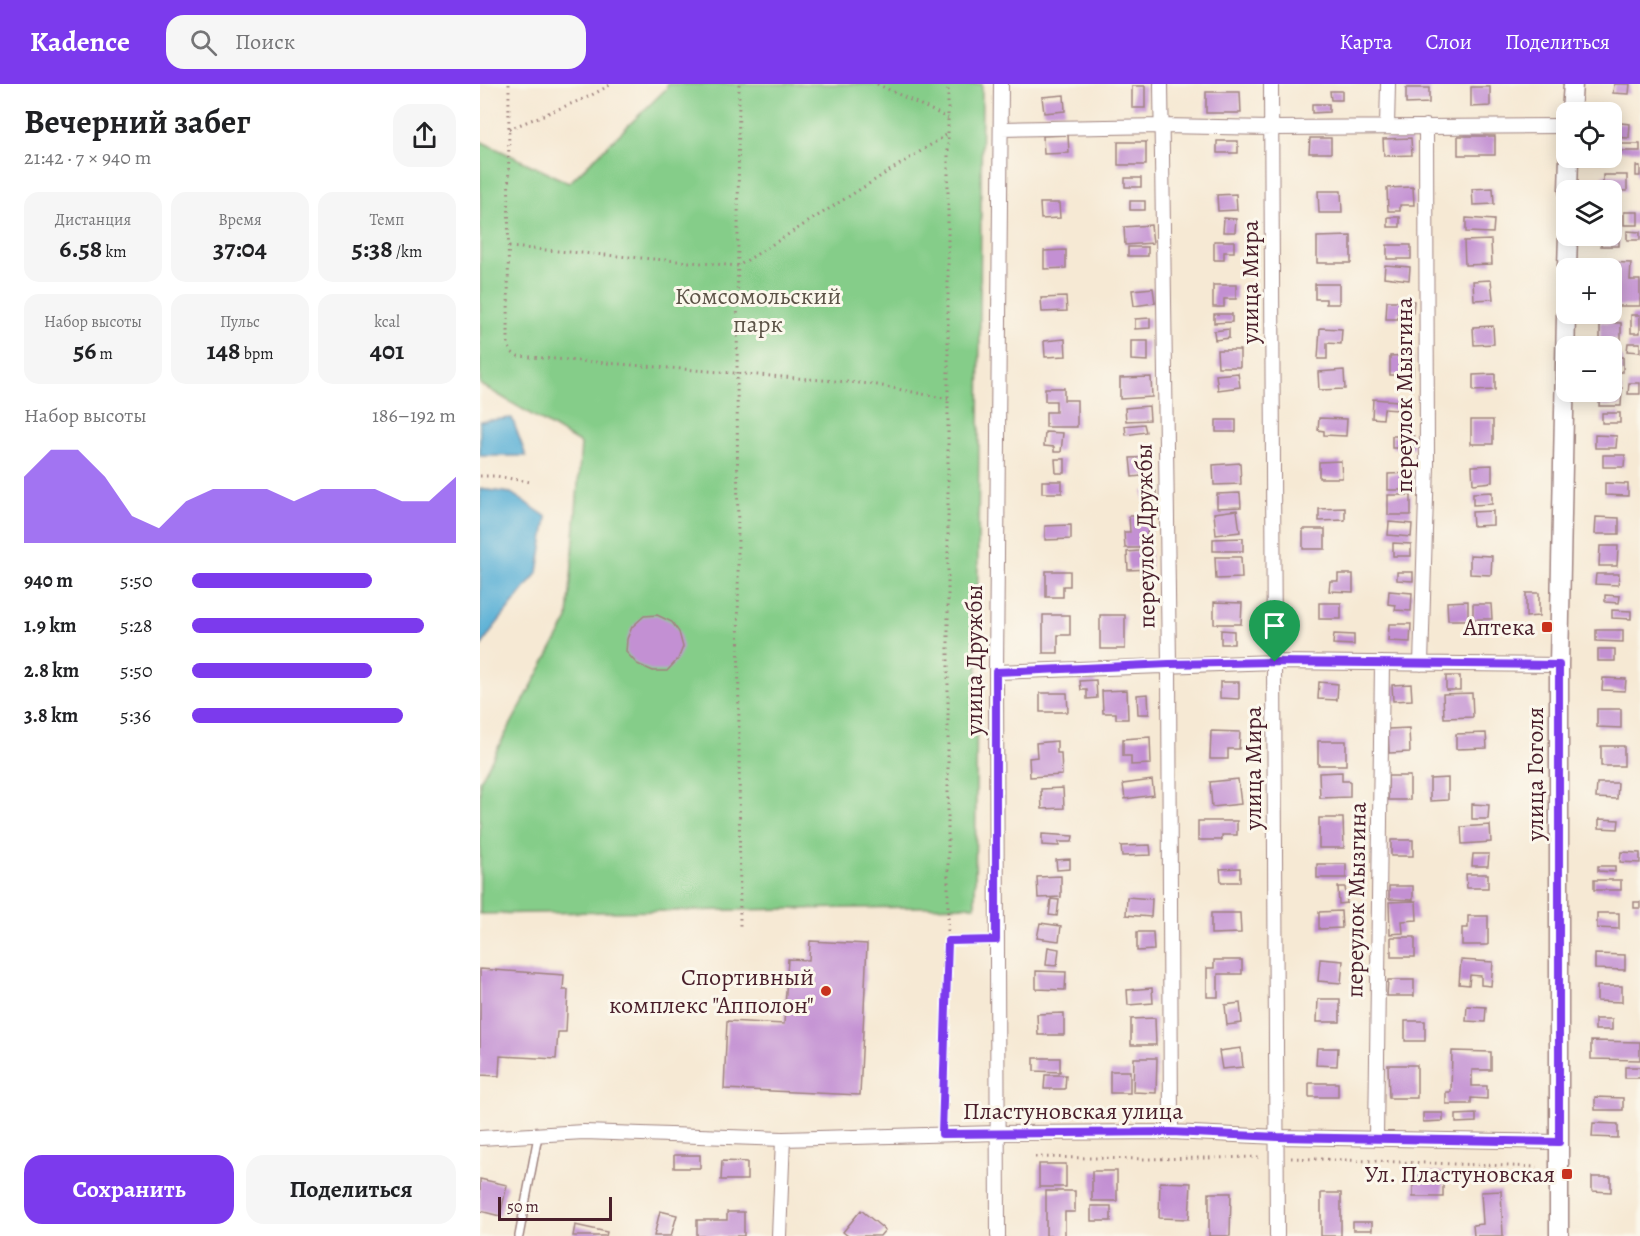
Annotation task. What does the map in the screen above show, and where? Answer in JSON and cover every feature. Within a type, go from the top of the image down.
[{"type":"street","name":"улица Дружбы","points":[[998,1236],[996,672],[1001,84]]},
{"type":"street","name":"переулок Дружбы","points":[[1161,84],[1169,664],[1171,1132]]},
{"type":"street","name":"улица Мира","points":[[1271,84],[1277,1236]]},
{"type":"street","points":[[1387,126],[1388,84]]},
{"type":"street","points":[[1572,102],[1573,84]]},
{"type":"street","points":[[1001,129],[1162,126],[1272,128],[1556,126]]},
{"type":"street","name":"переулок Мызгина","points":[[1420,664],[1427,464],[1426,126]]},
{"type":"street","name":"улица Гоголя","points":[[1559,1236],[1559,665],[1566,324]]},
{"type":"street","points":[[996,672],[1275,662],[1559,665]]},
{"type":"street","name":"переулок Мызгина","points":[[1376,1138],[1382,663]]},
{"type":"street","name":"Пластуновская улица","points":[[480,1138],[584,1132],[783,1139],[997,1132],[1171,1132],[1278,1137],[1559,1142]]},
{"type":"street","points":[[779,1236],[783,1139]]},
{"type":"lane","points":[[942,1134],[948,941],[996,940]]},
{"type":"lane","points":[[519,1236],[538,1136]]},
{"type":"path","points":[[509,84],[508,344],[512,352],[518,356],[872,384],[948,399]]},
{"type":"path","points":[[509,129],[588,97],[612,84]]},
{"type":"path","points":[[739,84],[737,374],[740,927]]},
{"type":"path","points":[[877,84],[948,118]]},
{"type":"path","points":[[948,84],[948,941]]},
{"type":"path","points":[[509,247],[738,266],[948,134]]},
{"type":"path","points":[[480,476],[496,476],[530,482]]},
{"type":"path","points":[[1035,1157],[1146,1159],[1260,1157]]},
{"type":"path","points":[[1291,1158],[1537,1167]]},
{"type":"green space","name":"Комсомольский парк","points":[[667,84],[982,84],[975,906],[480,914],[480,781],[568,619],[581,444],[480,384],[480,141],[569,183],[667,88]]},
{"type":"water","points":[[512,418],[526,456],[480,456],[480,421]]},
{"type":"water","points":[[480,489],[511,493],[547,517],[538,572],[480,648]]},
{"type":"building","points":[[1614,84],[1630,84],[1629,94],[1613,93]]},
{"type":"building","points":[[1132,86],[1145,86],[1145,108],[1132,108]]},
{"type":"building","points":[[1471,87],[1490,87],[1490,106],[1471,107]]},
{"type":"building","points":[[1406,88],[1429,88],[1429,103],[1406,104]]},
{"type":"building","points":[[1330,91],[1342,91],[1342,100],[1331,100]]},
{"type":"building","points":[[1206,92],[1240,92],[1241,113],[1206,113]]},
{"type":"building","points":[[1064,95],[1065,111],[1044,113],[1042,97]]},
{"type":"building","points":[[1312,104],[1329,104],[1329,112],[1312,113]]},
{"type":"building","points":[[1622,123],[1630,124],[1629,138],[1622,138]]},
{"type":"building","points":[[1068,135],[1069,153],[1044,154],[1043,136]]},
{"type":"building","points":[[1458,136],[1495,136],[1495,155],[1458,155]]},
{"type":"building","points":[[1310,138],[1331,138],[1331,153],[1309,153]]},
{"type":"building","points":[[1411,138],[1412,155],[1384,156],[1383,139]]},
{"type":"building","points":[[1217,141],[1238,141],[1238,153],[1217,153]]},
{"type":"building","points":[[1118,142],[1146,142],[1146,165],[1118,165]]},
{"type":"building","points":[[1622,144],[1640,144],[1640,151],[1622,151]]},
{"type":"building","points":[[1636,166],[1640,166],[1640,176],[1636,176]]},
{"type":"building","points":[[1603,175],[1627,175],[1627,191],[1622,191],[1622,180],[1603,180]]},
{"type":"building","points":[[1125,178],[1141,178],[1141,187],[1125,187]]},
{"type":"building","points":[[1413,187],[1414,205],[1400,205],[1400,211],[1388,211],[1387,188]]},
{"type":"building","points":[[1493,188],[1494,204],[1473,205],[1472,189]]},
{"type":"building","points":[[1318,191],[1341,191],[1342,213],[1319,213]]},
{"type":"building","points":[[1236,194],[1237,210],[1218,211],[1217,195]]},
{"type":"building","points":[[1130,201],[1145,201],[1145,210],[1130,210]]},
{"type":"building","points":[[1040,203],[1059,203],[1060,218],[1041,219]]},
{"type":"building","points":[[1624,212],[1638,212],[1638,225],[1624,225]]},
{"type":"building","points":[[1388,217],[1400,217],[1400,227],[1388,227]]},
{"type":"building","points":[[1224,218],[1236,219],[1235,232],[1223,232]]},
{"type":"building","points":[[1466,218],[1494,220],[1493,233],[1466,232]]},
{"type":"building","points":[[1151,225],[1153,243],[1125,245],[1124,227]]},
{"type":"building","points":[[1627,231],[1640,232],[1640,240],[1627,240]]},
{"type":"building","points":[[1351,236],[1351,263],[1317,263],[1317,237]]},
{"type":"building","points":[[1491,240],[1492,264],[1465,265],[1464,241]]},
{"type":"building","points":[[1214,241],[1234,241],[1234,252],[1224,252],[1224,260],[1214,260]]},
{"type":"building","points":[[1387,245],[1411,245],[1411,259],[1387,259]]},
{"type":"building","points":[[1128,247],[1148,247],[1148,256],[1128,256]]},
{"type":"building","points":[[1066,250],[1066,268],[1044,269],[1044,251]]},
{"type":"building","points":[[1622,263],[1631,263],[1630,280],[1640,280],[1640,306],[1622,306]]},
{"type":"building","points":[[1385,265],[1410,267],[1409,280],[1384,277]]},
{"type":"building","points":[[1491,280],[1493,299],[1474,300],[1473,281]]},
{"type":"building","points":[[1315,284],[1339,284],[1339,304],[1326,304],[1326,299],[1315,299]]},
{"type":"building","points":[[1213,285],[1236,285],[1236,299],[1224,299],[1224,307],[1213,307]]},
{"type":"building","points":[[1153,288],[1155,303],[1134,306],[1132,290]]},
{"type":"building","points":[[1066,297],[1067,311],[1042,312],[1041,298]]},
{"type":"building","points":[[1387,301],[1414,301],[1413,313],[1398,312],[1398,319],[1386,319]]},
{"type":"building","points":[[1214,314],[1232,314],[1232,322],[1214,323]]},
{"type":"building","points":[[1631,315],[1640,315],[1640,333],[1631,333]]},
{"type":"building","points":[[1150,318],[1150,328],[1135,329],[1135,319]]},
{"type":"building","points":[[1600,324],[1621,324],[1621,336],[1600,336]]},
{"type":"building","points":[[1493,326],[1494,344],[1474,345],[1473,327]]},
{"type":"building","points":[[1320,328],[1342,329],[1341,344],[1327,343],[1327,359],[1318,359]]},
{"type":"building","points":[[1229,329],[1229,338],[1215,340],[1214,331]]},
{"type":"building","points":[[1065,339],[1066,356],[1045,357],[1044,341]]},
{"type":"building","points":[[1131,341],[1148,341],[1148,361],[1131,360]]},
{"type":"building","points":[[1628,343],[1640,343],[1640,352],[1627,351]]},
{"type":"building","points":[[1217,350],[1240,350],[1240,367],[1218,367]]},
{"type":"building","points":[[1413,355],[1413,375],[1390,375],[1390,356]]},
{"type":"building","points":[[1344,370],[1345,389],[1319,390],[1318,372]]},
{"type":"building","points":[[1238,373],[1240,387],[1218,390],[1216,375]]},
{"type":"building","points":[[1495,374],[1495,390],[1473,391],[1473,375]]},
{"type":"building","points":[[1151,377],[1152,397],[1120,399],[1120,378]]},
{"type":"building","points":[[1629,383],[1640,383],[1640,394],[1628,394]]},
{"type":"building","points":[[1045,388],[1064,388],[1064,400],[1077,400],[1077,427],[1046,427],[1046,412],[1056,412],[1056,401],[1045,401]]},
{"type":"building","points":[[1373,399],[1398,401],[1398,410],[1384,409],[1383,419],[1372,418]]},
{"type":"building","points":[[1599,402],[1621,402],[1621,406],[1599,406]]},
{"type":"building","points":[[1149,406],[1150,420],[1126,421],[1125,408]]},
{"type":"building","points":[[1602,413],[1620,413],[1620,423],[1602,423]]},
{"type":"building","points":[[1319,418],[1347,419],[1346,436],[1324,435],[1324,431],[1318,430]]},
{"type":"building","points":[[1216,420],[1236,420],[1236,432],[1216,432]]},
{"type":"building","points":[[1471,420],[1493,420],[1493,444],[1471,444]]},
{"type":"building","points":[[1144,424],[1146,432],[1126,435],[1125,426]]},
{"type":"building","points":[[1045,432],[1063,433],[1061,452],[1054,452],[1054,447],[1044,446]]},
{"type":"building","points":[[1595,435],[1617,436],[1616,448],[1595,448]]},
{"type":"building","points":[[1392,436],[1414,436],[1414,448],[1392,448]]},
{"type":"building","points":[[1603,455],[1625,455],[1624,467],[1603,467]]},
{"type":"building","points":[[1150,457],[1151,475],[1132,477],[1130,458]]},
{"type":"building","points":[[1055,459],[1065,459],[1065,473],[1056,473]]},
{"type":"building","points":[[1341,461],[1342,478],[1319,478],[1319,462]]},
{"type":"building","points":[[1240,463],[1241,484],[1214,485],[1213,465]]},
{"type":"building","points":[[1492,465],[1492,482],[1473,484],[1472,466]]},
{"type":"building","points":[[1412,473],[1412,490],[1388,490],[1388,474]]},
{"type":"building","points":[[1042,481],[1062,481],[1062,493],[1042,493]]},
{"type":"building","points":[[1605,483],[1628,484],[1628,496],[1605,495]]},
{"type":"building","points":[[1143,491],[1156,491],[1156,500],[1144,500]]},
{"type":"building","points":[[1492,492],[1492,504],[1473,505],[1473,493]]},
{"type":"building","points":[[1240,493],[1241,507],[1217,508],[1217,494]]},
{"type":"building","points":[[1388,495],[1411,495],[1411,515],[1388,515]]},
{"type":"building","points":[[1345,508],[1345,520],[1319,521],[1319,509]]},
{"type":"building","points":[[1237,510],[1240,532],[1216,535],[1214,513]]},
{"type":"building","points":[[1493,511],[1493,525],[1473,526],[1472,512]]},
{"type":"building","points":[[1129,516],[1151,516],[1151,532],[1147,532],[1148,548],[1125,548],[1124,532],[1130,532]]},
{"type":"building","points":[[1596,517],[1619,518],[1619,534],[1595,534]]},
{"type":"building","points":[[1389,522],[1412,524],[1411,537],[1388,535]]},
{"type":"building","points":[[1071,525],[1071,539],[1045,540],[1045,526]]},
{"type":"building","points":[[1303,529],[1325,529],[1325,549],[1303,549]]},
{"type":"building","points":[[1243,538],[1243,551],[1213,551],[1213,539]]},
{"type":"building","points":[[1393,543],[1411,544],[1411,556],[1393,556]]},
{"type":"building","points":[[1600,546],[1618,546],[1617,566],[1599,566]]},
{"type":"building","points":[[1150,550],[1151,569],[1128,570],[1127,552]]},
{"type":"building","points":[[1470,555],[1492,556],[1491,575],[1470,574]]},
{"type":"building","points":[[1215,557],[1241,557],[1242,578],[1216,579]]},
{"type":"building","points":[[1046,571],[1070,571],[1070,586],[1063,586],[1063,597],[1046,597]]},
{"type":"building","points":[[1397,572],[1413,572],[1413,581],[1397,580]]},
{"type":"building","points":[[1338,574],[1353,574],[1353,592],[1329,591],[1330,581],[1338,581]]},
{"type":"building","points":[[1596,574],[1619,574],[1618,585],[1595,584]]},
{"type":"building","points":[[1389,591],[1412,593],[1411,611],[1395,610],[1396,605],[1388,604]]},
{"type":"building","points":[[1526,593],[1539,593],[1539,616],[1526,617]]},
{"type":"building","points":[[1605,595],[1620,596],[1619,603],[1605,602]]},
{"type":"building","points":[[1468,601],[1468,620],[1448,620],[1447,602]]},
{"type":"building","points":[[1214,602],[1242,603],[1241,624],[1214,624]]},
{"type":"building","points":[[1319,603],[1341,603],[1341,619],[1319,619]]},
{"type":"building","points":[[1473,604],[1491,604],[1492,619],[1473,619]]},
{"type":"building","points":[[1612,610],[1631,611],[1631,619],[1612,618]]},
{"type":"building","points":[[657,615],[672,622],[679,632],[683,647],[678,659],[667,671],[653,671],[637,664],[626,652],[627,639],[632,627],[644,616]]},
{"type":"building","points":[[1043,615],[1070,615],[1070,635],[1058,635],[1058,653],[1043,653]]},
{"type":"building","points":[[1100,615],[1125,615],[1125,649],[1100,649]]},
{"type":"building","points":[[1389,624],[1411,624],[1410,642],[1388,641]]},
{"type":"building","points":[[1221,630],[1234,631],[1234,644],[1221,644]]},
{"type":"building","points":[[1596,630],[1623,630],[1623,642],[1596,641]]},
{"type":"building","points":[[1334,634],[1354,635],[1354,645],[1333,644]]},
{"type":"building","points":[[1598,649],[1615,649],[1615,661],[1598,661]]},
{"type":"building","points":[[1446,676],[1460,676],[1460,690],[1446,690]]},
{"type":"building","points":[[1603,678],[1626,679],[1625,691],[1602,690]]},
{"type":"building","points":[[1096,680],[1097,698],[1087,699],[1087,690],[1081,690],[1080,681]]},
{"type":"building","points":[[1220,682],[1239,682],[1239,699],[1220,698]]},
{"type":"building","points":[[1319,682],[1338,684],[1337,700],[1318,699]]},
{"type":"building","points":[[1411,684],[1412,700],[1393,701],[1392,685]]},
{"type":"building","points":[[1127,690],[1128,719],[1116,719],[1116,713],[1103,713],[1102,691]]},
{"type":"building","points":[[1040,693],[1067,693],[1068,712],[1040,712]]},
{"type":"building","points":[[1472,693],[1473,717],[1444,718],[1443,694]]},
{"type":"building","points":[[1148,694],[1149,714],[1138,714],[1137,695]]},
{"type":"building","points":[[1597,709],[1621,709],[1621,728],[1597,727]]},
{"type":"building","points":[[1409,728],[1410,752],[1389,753],[1388,729]]},
{"type":"building","points":[[1211,731],[1240,732],[1239,749],[1228,749],[1228,759],[1210,759]]},
{"type":"building","points":[[1486,733],[1487,748],[1456,749],[1456,734]]},
{"type":"building","points":[[1150,737],[1151,764],[1131,765],[1131,756],[1123,756],[1123,739]]},
{"type":"building","points":[[1057,741],[1057,753],[1061,753],[1062,775],[1030,777],[1029,758],[1037,757],[1036,743]]},
{"type":"building","points":[[1318,741],[1346,741],[1346,765],[1318,765]]},
{"type":"building","points":[[1601,746],[1624,746],[1624,766],[1601,766]]},
{"type":"building","points":[[1342,772],[1342,781],[1350,781],[1350,797],[1320,798],[1319,773]]},
{"type":"building","points":[[1388,776],[1410,776],[1410,800],[1388,800]]},
{"type":"building","points":[[1448,778],[1448,800],[1430,801],[1430,779]]},
{"type":"building","points":[[1238,779],[1241,804],[1212,807],[1210,782]]},
{"type":"building","points":[[1152,780],[1154,795],[1125,799],[1123,784]]},
{"type":"building","points":[[1597,783],[1618,783],[1617,799],[1596,798]]},
{"type":"building","points":[[1063,788],[1064,808],[1042,809],[1041,789]]},
{"type":"building","points":[[1472,804],[1489,805],[1488,819],[1472,819]]},
{"type":"building","points":[[1319,818],[1343,818],[1344,848],[1319,848]]},
{"type":"building","points":[[1599,819],[1619,820],[1618,829],[1599,828]]},
{"type":"building","points":[[1198,821],[1237,821],[1237,835],[1222,835],[1222,840],[1198,840]]},
{"type":"building","points":[[1490,825],[1491,842],[1462,844],[1461,827]]},
{"type":"building","points":[[1042,834],[1073,836],[1072,842],[1059,842],[1059,846],[1042,845]]},
{"type":"building","points":[[1391,840],[1413,840],[1413,856],[1391,856]]},
{"type":"building","points":[[1150,845],[1151,855],[1122,856],[1121,846]]},
{"type":"building","points":[[1621,852],[1640,853],[1640,863],[1620,862]]},
{"type":"building","points":[[1473,854],[1489,854],[1488,866],[1472,866]]},
{"type":"building","points":[[1070,859],[1070,869],[1057,870],[1056,860]]},
{"type":"building","points":[[1317,864],[1346,864],[1346,878],[1317,878]]},
{"type":"building","points":[[1598,866],[1615,866],[1615,872],[1598,871]]},
{"type":"building","points":[[1240,868],[1240,882],[1221,882],[1220,869]]},
{"type":"building","points":[[1466,874],[1488,874],[1488,888],[1467,888]]},
{"type":"building","points":[[1061,876],[1061,897],[1038,898],[1037,877]]},
{"type":"building","points":[[1594,880],[1621,880],[1621,890],[1594,890]]},
{"type":"building","points":[[1389,886],[1413,886],[1413,900],[1389,899]]},
{"type":"building","points":[[1338,887],[1345,887],[1347,903],[1339,904]]},
{"type":"building","points":[[1127,897],[1152,899],[1151,917],[1126,915]]},
{"type":"building","points":[[1051,899],[1059,900],[1057,916],[1049,915]]},
{"type":"building","points":[[1416,901],[1417,920],[1402,921],[1403,933],[1390,934],[1389,902]]},
{"type":"building","points":[[1634,902],[1640,902],[1640,908],[1634,908]]},
{"type":"building","points":[[1341,911],[1342,928],[1319,929],[1319,912]]},
{"type":"building","points":[[1211,913],[1240,913],[1241,933],[1211,934]]},
{"type":"building","points":[[1597,913],[1619,913],[1619,929],[1597,928]]},
{"type":"building","points":[[1468,916],[1488,916],[1488,945],[1462,945],[1462,928],[1468,928]]},
{"type":"building","points":[[1040,923],[1061,926],[1059,941],[1037,938]]},
{"type":"building","points":[[1137,932],[1153,932],[1154,950],[1137,951]]},
{"type":"building","points":[[1391,937],[1415,937],[1415,957],[1391,957]]},
{"type":"building","name":"Спортивный комплекс \"Апполон\"","points":[[810,941],[867,944],[860,1095],[724,1089],[727,1021],[784,1024],[788,959],[809,960]]},
{"type":"building","points":[[1048,947],[1059,949],[1057,966],[1046,965]]},
{"type":"building","points":[[1595,954],[1625,955],[1625,970],[1595,969]]},
{"type":"building","points":[[1320,959],[1343,961],[1341,983],[1318,981]]},
{"type":"building","points":[[1214,960],[1242,960],[1242,974],[1218,974],[1218,997],[1207,997],[1207,968],[1214,968]]},
{"type":"building","points":[[1461,960],[1493,962],[1491,986],[1481,985],[1481,976],[1470,975],[1469,985],[1459,984]]},
{"type":"building","points":[[480,969],[564,975],[563,990],[568,990],[566,1032],[558,1032],[556,1059],[500,1056],[499,1076],[480,1075]]},
{"type":"building","points":[[1036,971],[1066,972],[1065,990],[1036,989]]},
{"type":"building","points":[[1388,980],[1414,980],[1414,996],[1387,996]]},
{"type":"building","points":[[1597,986],[1622,986],[1622,1002],[1597,1001]]},
{"type":"building","points":[[1152,988],[1153,1003],[1128,1005],[1127,990]]},
{"type":"building","points":[[1318,999],[1340,999],[1340,1022],[1317,1022]]},
{"type":"building","points":[[1240,1003],[1242,1023],[1227,1025],[1225,1005]]},
{"type":"building","points":[[1467,1006],[1486,1007],[1485,1022],[1466,1021]]},
{"type":"building","points":[[1064,1013],[1064,1035],[1038,1035],[1037,1014]]},
{"type":"building","points":[[1155,1018],[1156,1045],[1131,1045],[1131,1019]]},
{"type":"building","points":[[1595,1019],[1612,1019],[1612,1030],[1595,1030]]},
{"type":"building","points":[[1405,1021],[1425,1021],[1425,1041],[1405,1041]]},
{"type":"building","points":[[1591,1041],[1640,1042],[1640,1060],[1591,1059]]},
{"type":"building","points":[[1241,1048],[1243,1067],[1222,1069],[1219,1051]]},
{"type":"building","points":[[1317,1048],[1338,1048],[1337,1066],[1316,1065]]},
{"type":"building","points":[[1452,1051],[1491,1052],[1491,1070],[1472,1070],[1472,1086],[1487,1086],[1487,1099],[1471,1098],[1471,1104],[1446,1104],[1446,1092],[1451,1092]]},
{"type":"building","points":[[1034,1058],[1060,1058],[1060,1072],[1034,1071]]},
{"type":"building","points":[[1134,1058],[1157,1058],[1156,1093],[1133,1092]]},
{"type":"building","points":[[1388,1065],[1417,1065],[1417,1098],[1389,1098]]},
{"type":"building","points":[[1625,1067],[1640,1067],[1640,1078],[1625,1078]]},
{"type":"building","points":[[1110,1071],[1130,1071],[1130,1093],[1110,1093]]},
{"type":"building","points":[[1045,1075],[1066,1075],[1065,1089],[1044,1089]]},
{"type":"building","points":[[1309,1083],[1338,1083],[1338,1097],[1309,1097]]},
{"type":"building","points":[[1595,1097],[1623,1098],[1623,1110],[1595,1110]]},
{"type":"building","points":[[1423,1113],[1443,1113],[1443,1121],[1423,1122]]},
{"type":"building","points":[[1476,1114],[1476,1122],[1456,1123],[1456,1115]]},
{"type":"building","points":[[1593,1123],[1618,1124],[1618,1138],[1592,1137]]},
{"type":"building","points":[[674,1155],[700,1155],[700,1168],[674,1168]]},
{"type":"building","points":[[722,1161],[747,1162],[747,1180],[721,1180]]},
{"type":"building","points":[[1039,1164],[1066,1164],[1066,1187],[1039,1187]]},
{"type":"building","points":[[1092,1171],[1117,1171],[1117,1201],[1092,1201]]},
{"type":"building","points":[[1413,1172],[1443,1172],[1443,1197],[1413,1197]]},
{"type":"building","points":[[1592,1177],[1611,1177],[1611,1192],[1592,1191]]},
{"type":"building","points":[[480,1179],[507,1185],[500,1216],[480,1211]]},
{"type":"building","points":[[1160,1182],[1191,1183],[1189,1219],[1159,1218]]},
{"type":"building","points":[[1046,1191],[1075,1191],[1075,1212],[1065,1212],[1065,1236],[1046,1236]]},
{"type":"building","points":[[1501,1191],[1503,1236],[1474,1236],[1473,1225],[1483,1224],[1481,1192]]},
{"type":"building","points":[[1209,1193],[1231,1193],[1230,1236],[1209,1236]]},
{"type":"building","points":[[1321,1193],[1341,1193],[1341,1236],[1321,1236]]},
{"type":"building","points":[[1091,1206],[1111,1206],[1111,1221],[1091,1221]]},
{"type":"building","points":[[861,1210],[885,1230],[880,1236],[848,1236],[843,1232]]},
{"type":"building","points":[[660,1211],[677,1215],[671,1236],[654,1236]]},
{"type":"building","points":[[727,1212],[744,1212],[744,1236],[697,1236],[697,1220],[727,1220]]},
{"type":"building","points":[[1353,1222],[1372,1222],[1372,1230],[1353,1230]]},
{"type":"building","points":[[575,1225],[607,1232],[606,1236],[573,1236]]},
{"type":"place","name":"Аптека","points":[[1547,627]]},
{"type":"place","name":"Спортивный комплекс \"Апполон\"","points":[[826,991]]},
{"type":"place","name":"Ул. Пластуновская","points":[[1567,1174]]},
{"type":"route","points":[[1275,662],[1559,665],[1559,1142],[1278,1137],[1171,1132],[942,1134],[948,941],[996,940],[996,672],[1275,662]]}]
